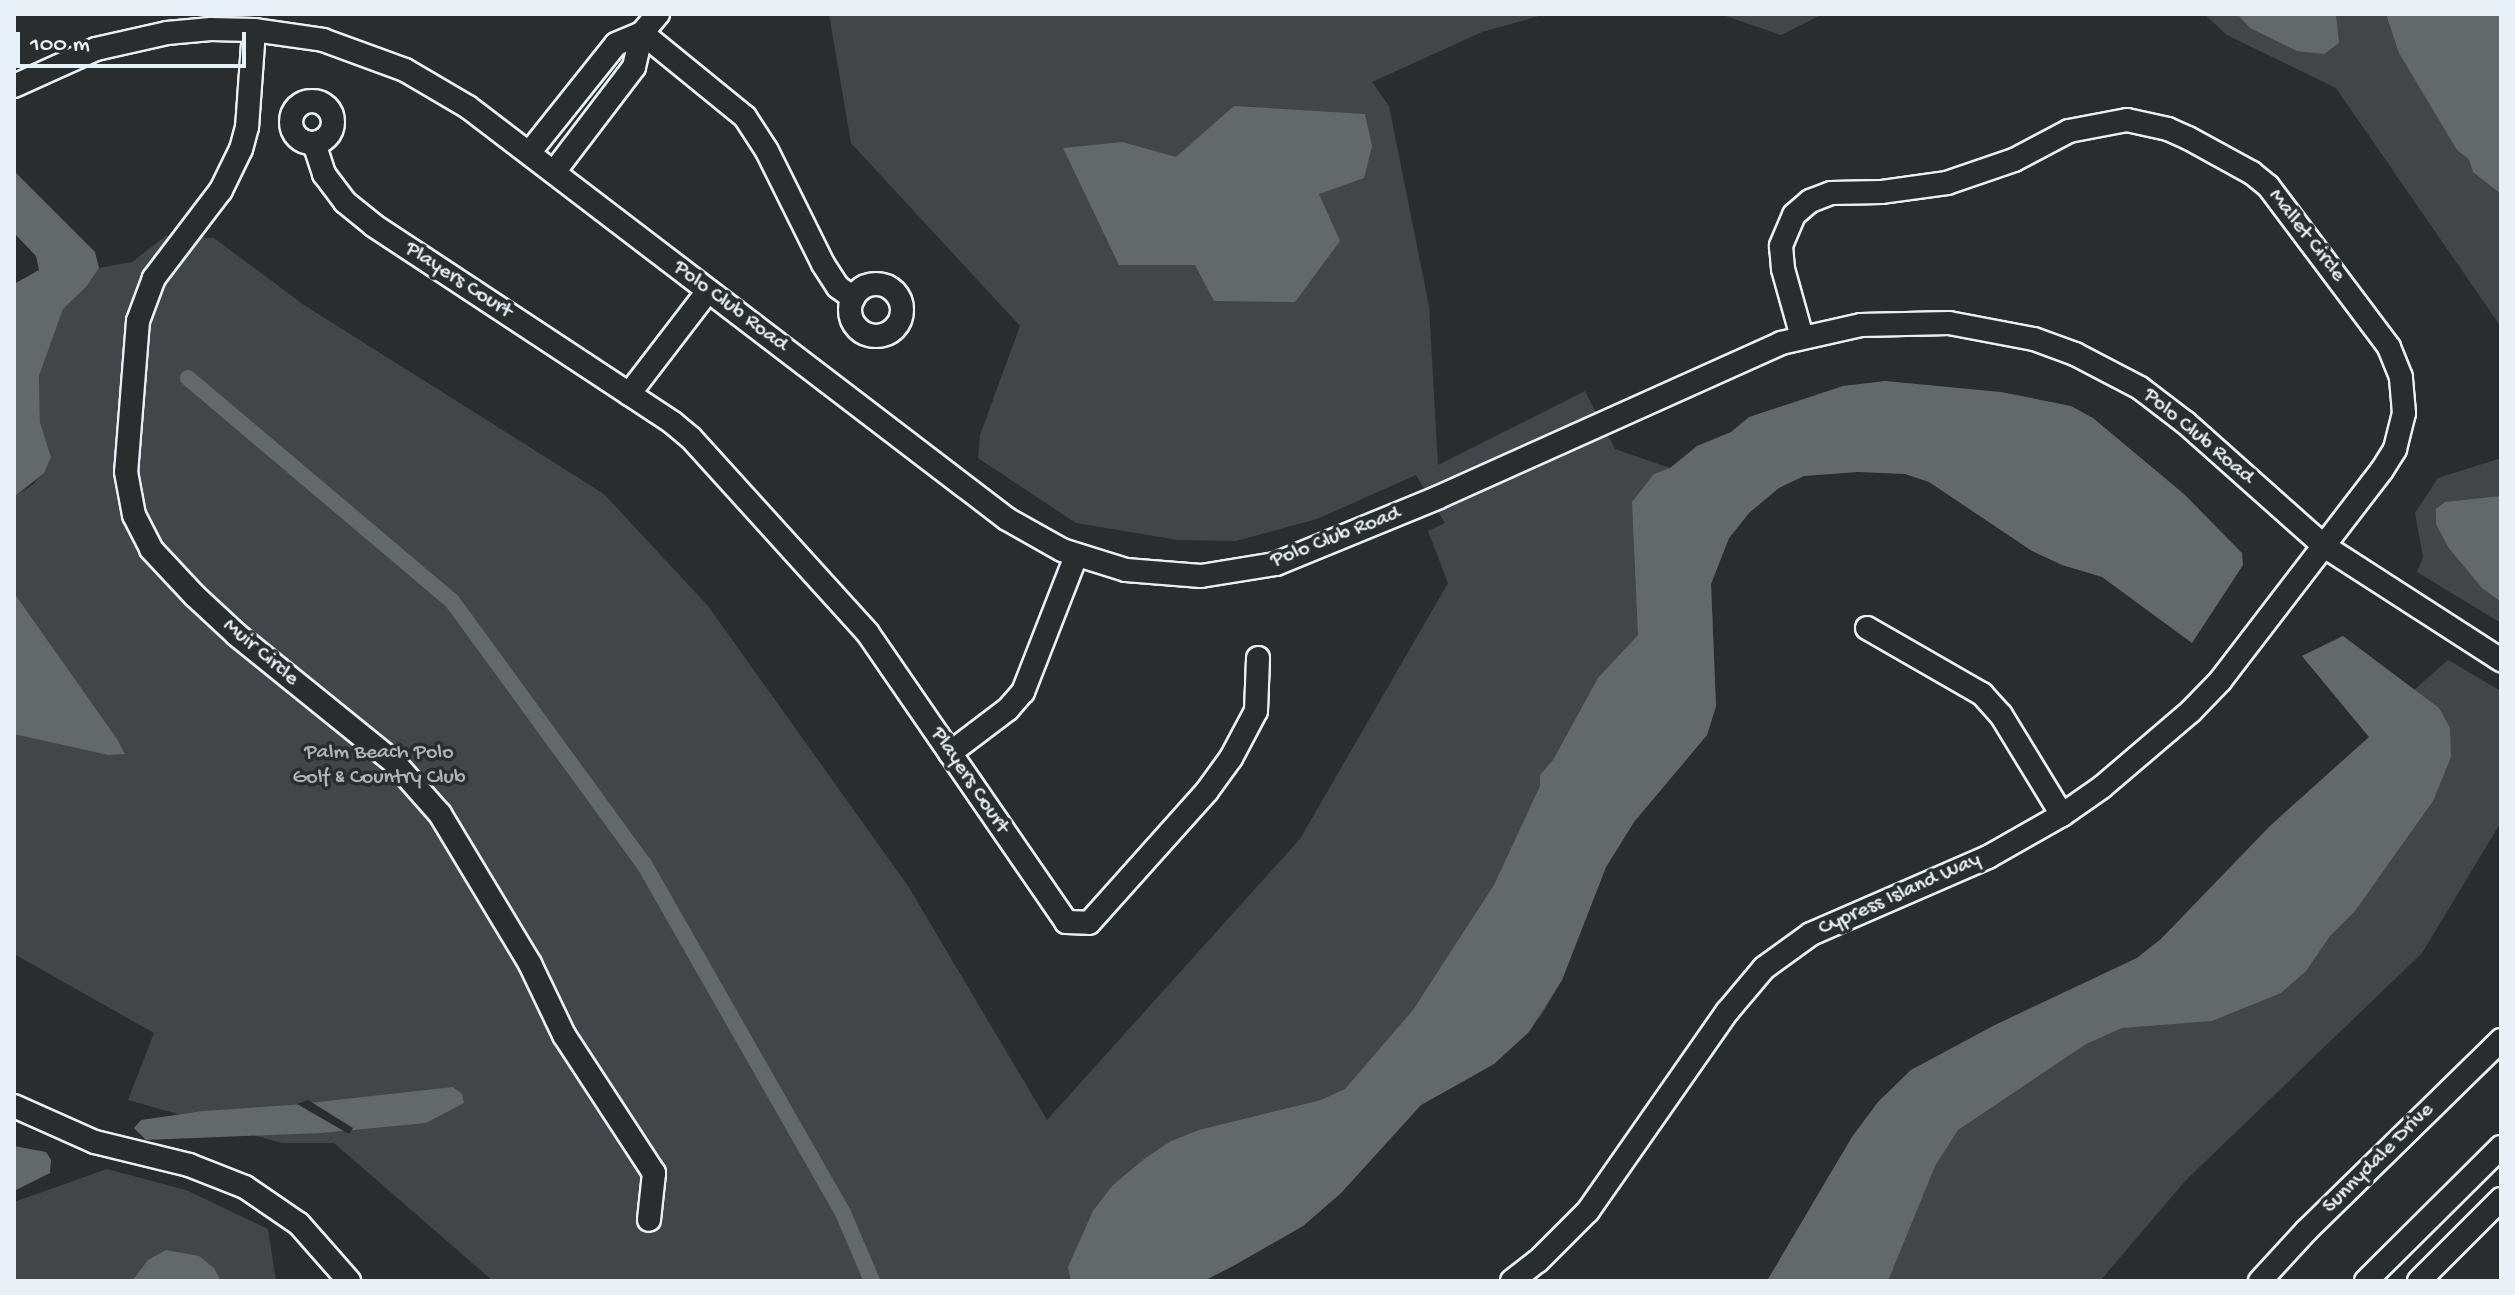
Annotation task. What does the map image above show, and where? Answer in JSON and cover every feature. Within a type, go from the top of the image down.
[{"type":"street","points":[[554,172],[634,67],[642,33],[658,14]]},
{"type":"street","name":"Polo Club Road","points":[[14,86],[69,59],[124,41],[167,33],[254,30],[323,40],[405,70],[468,107],[1007,519],[1076,556],[1126,570],[1164,576],[1214,575],[1276,564],[1411,509],[1802,337],[1861,325],[1949,323],[2034,339],[2075,354],[2164,404],[2324,546],[2501,660]]},
{"type":"street","name":"Muir Circle","points":[[254,30],[247,127],[241,149],[221,190],[154,278],[138,321],[126,472],[134,515],[151,549],[195,596],[237,635],[394,762],[440,814],[530,964],[564,1035],[654,1173],[649,1220]]},
{"type":"street","points":[[529,153],[616,44],[642,33]]},
{"type":"street","points":[[642,33],[745,117],[767,151],[823,264],[838,287],[853,298]]},
{"type":"street","name":"Mallet Circle","points":[[1802,337],[1783,269],[1781,246],[1794,215],[1810,201],[1831,193],[1881,192],[1947,183],[2014,160],[2090,124],[2127,120],[2168,129],[2252,173],[2268,186],[2382,337],[2397,365],[2404,413],[2395,449],[2324,546]]},
{"type":"street","name":"Players Court","points":[[314,143],[324,174],[345,202],[373,225],[691,438],[867,632],[1066,922],[1089,923],[1207,791],[1231,758],[1256,711],[1258,658]]},
{"type":"street","points":[[629,394],[708,291]]},
{"type":"street","name":"Cypress Island Way","points":[[1512,1281],[1538,1261],[1588,1211],[1727,1012],[1764,968],[1811,934],[1988,857],[2062,815],[2137,759],[2220,681],[2324,546]]},
{"type":"street","points":[[950,753],[1008,709],[1023,692],[1076,556]]},
{"type":"street","points":[[1867,628],[1982,694],[2001,715],[2062,815]]},
{"type":"street","name":"Sunnydale Drive","points":[[2260,1281],[2306,1231],[2501,1040]]},
{"type":"street","points":[[14,1106],[95,1142],[189,1165],[245,1187],[299,1224],[349,1281]]},
{"type":"street","points":[[2366,1281],[2501,1147]]},
{"type":"street","points":[[2419,1281],[2501,1199]]},
{"type":"green space","name":"Palm Beach Polo Golf & Country Club","points":[[829,14],[1546,14],[1482,32],[1372,82],[1389,106],[1429,306],[1438,465],[1585,391],[1615,449],[1670,468],[1749,513],[1729,538],[1711,584],[1716,706],[1707,735],[1634,822],[1606,867],[1562,980],[1541,1016],[1494,1064],[1421,1105],[1341,1193],[1303,1226],[1204,1281],[493,1281],[334,1143],[282,1143],[128,1100],[154,1033],[14,954],[14,497],[34,484],[51,457],[40,422],[39,376],[63,309],[87,286],[99,268],[132,262],[166,236],[214,238],[304,305],[604,494],[708,606],[908,886],[1047,1120],[1300,839],[1448,583],[1428,531],[1445,523],[1416,475],[1317,519],[1236,541],[1178,540],[1076,523],[978,458],[980,435],[1020,326],[851,143]]},
{"type":"green space","points":[[1720,14],[1823,14],[1781,35]]},
{"type":"green space","points":[[2204,14],[2501,14],[2501,327],[2336,88],[2227,35]]},
{"type":"green space","points":[[2501,458],[2501,623],[2417,572],[2423,557],[2415,513],[2438,478]]},
{"type":"green space","points":[[2343,636],[2414,690],[2448,660],[2501,691],[2501,822],[2422,953],[2186,1180],[2100,1281],[1767,1281],[1852,1137],[1878,1102],[1911,1070],[1995,1025],[2137,958],[2161,939],[2270,826],[2369,737],[2302,656]]},
{"type":"green space","points":[[107,1169],[186,1190],[268,1229],[276,1281],[14,1281],[14,1202]]},
{"type":"shaded area","points":[[2237,14],[2336,14],[2339,43],[2324,54],[2297,51],[2250,28]]},
{"type":"shaded area","points":[[2386,14],[2501,14],[2501,194],[2473,172],[2469,159],[2457,150],[2399,53]]},
{"type":"shaded area","points":[[1234,106],[1365,114],[1372,146],[1364,178],[1319,194],[1340,241],[1295,302],[1214,301],[1195,265],[1119,265],[1063,148],[1122,142],[1176,157]]},
{"type":"shaded area","points":[[14,171],[95,252],[99,268],[87,286],[63,309],[39,376],[40,422],[51,457],[44,473],[14,497],[14,284],[39,270],[36,256],[14,233]]},
{"type":"shaded area","points":[[1885,381],[2001,392],[2071,406],[2093,418],[2184,494],[2242,553],[2243,565],[2192,643],[2102,577],[2062,565],[2032,551],[1929,482],[1905,474],[1858,472],[1804,476],[1779,488],[1749,513],[1729,538],[1711,584],[1716,706],[1707,735],[1634,822],[1606,867],[1562,980],[1529,1032],[1494,1064],[1421,1105],[1341,1193],[1303,1226],[1235,1265],[1204,1281],[1071,1281],[1068,1267],[1093,1211],[1112,1186],[1144,1159],[1171,1141],[1199,1130],[1321,1100],[1345,1089],[1413,1010],[1494,885],[1540,786],[1540,775],[1553,760],[1598,678],[1638,635],[1632,502],[1654,474],[1670,468],[1697,446],[1731,432],[1749,417],[1843,386]]},
{"type":"shaded area","points":[[2501,496],[2501,602],[2482,588],[2448,547],[2436,524],[2436,509],[2445,502]]},
{"type":"shaded area","points":[[14,593],[125,754],[108,755],[14,734]]},
{"type":"shaded area","points":[[2343,636],[2439,708],[2450,728],[2451,757],[2433,801],[2355,911],[2330,936],[2306,971],[2281,993],[2212,1021],[2122,1028],[2086,1044],[1958,1130],[1935,1166],[1888,1281],[1767,1281],[1852,1137],[1878,1102],[1911,1070],[1995,1025],[2137,958],[2161,939],[2270,826],[2369,737],[2302,656]]},
{"type":"shaded area","points":[[453,1087],[462,1094],[464,1103],[426,1123],[321,1133],[146,1140],[134,1128],[141,1120],[203,1111],[291,1105]]},
{"type":"shaded area","points":[[14,1146],[46,1152],[51,1160],[50,1173],[14,1191]]},
{"type":"shaded area","points":[[166,1250],[199,1256],[214,1268],[221,1281],[132,1281],[148,1260]]},
{"type":"pier","points":[[308,1100],[353,1128],[349,1134],[297,1104]]},
{"type":"waterway","points":[[188,378],[452,601],[644,864],[843,1213],[872,1281]]}]
